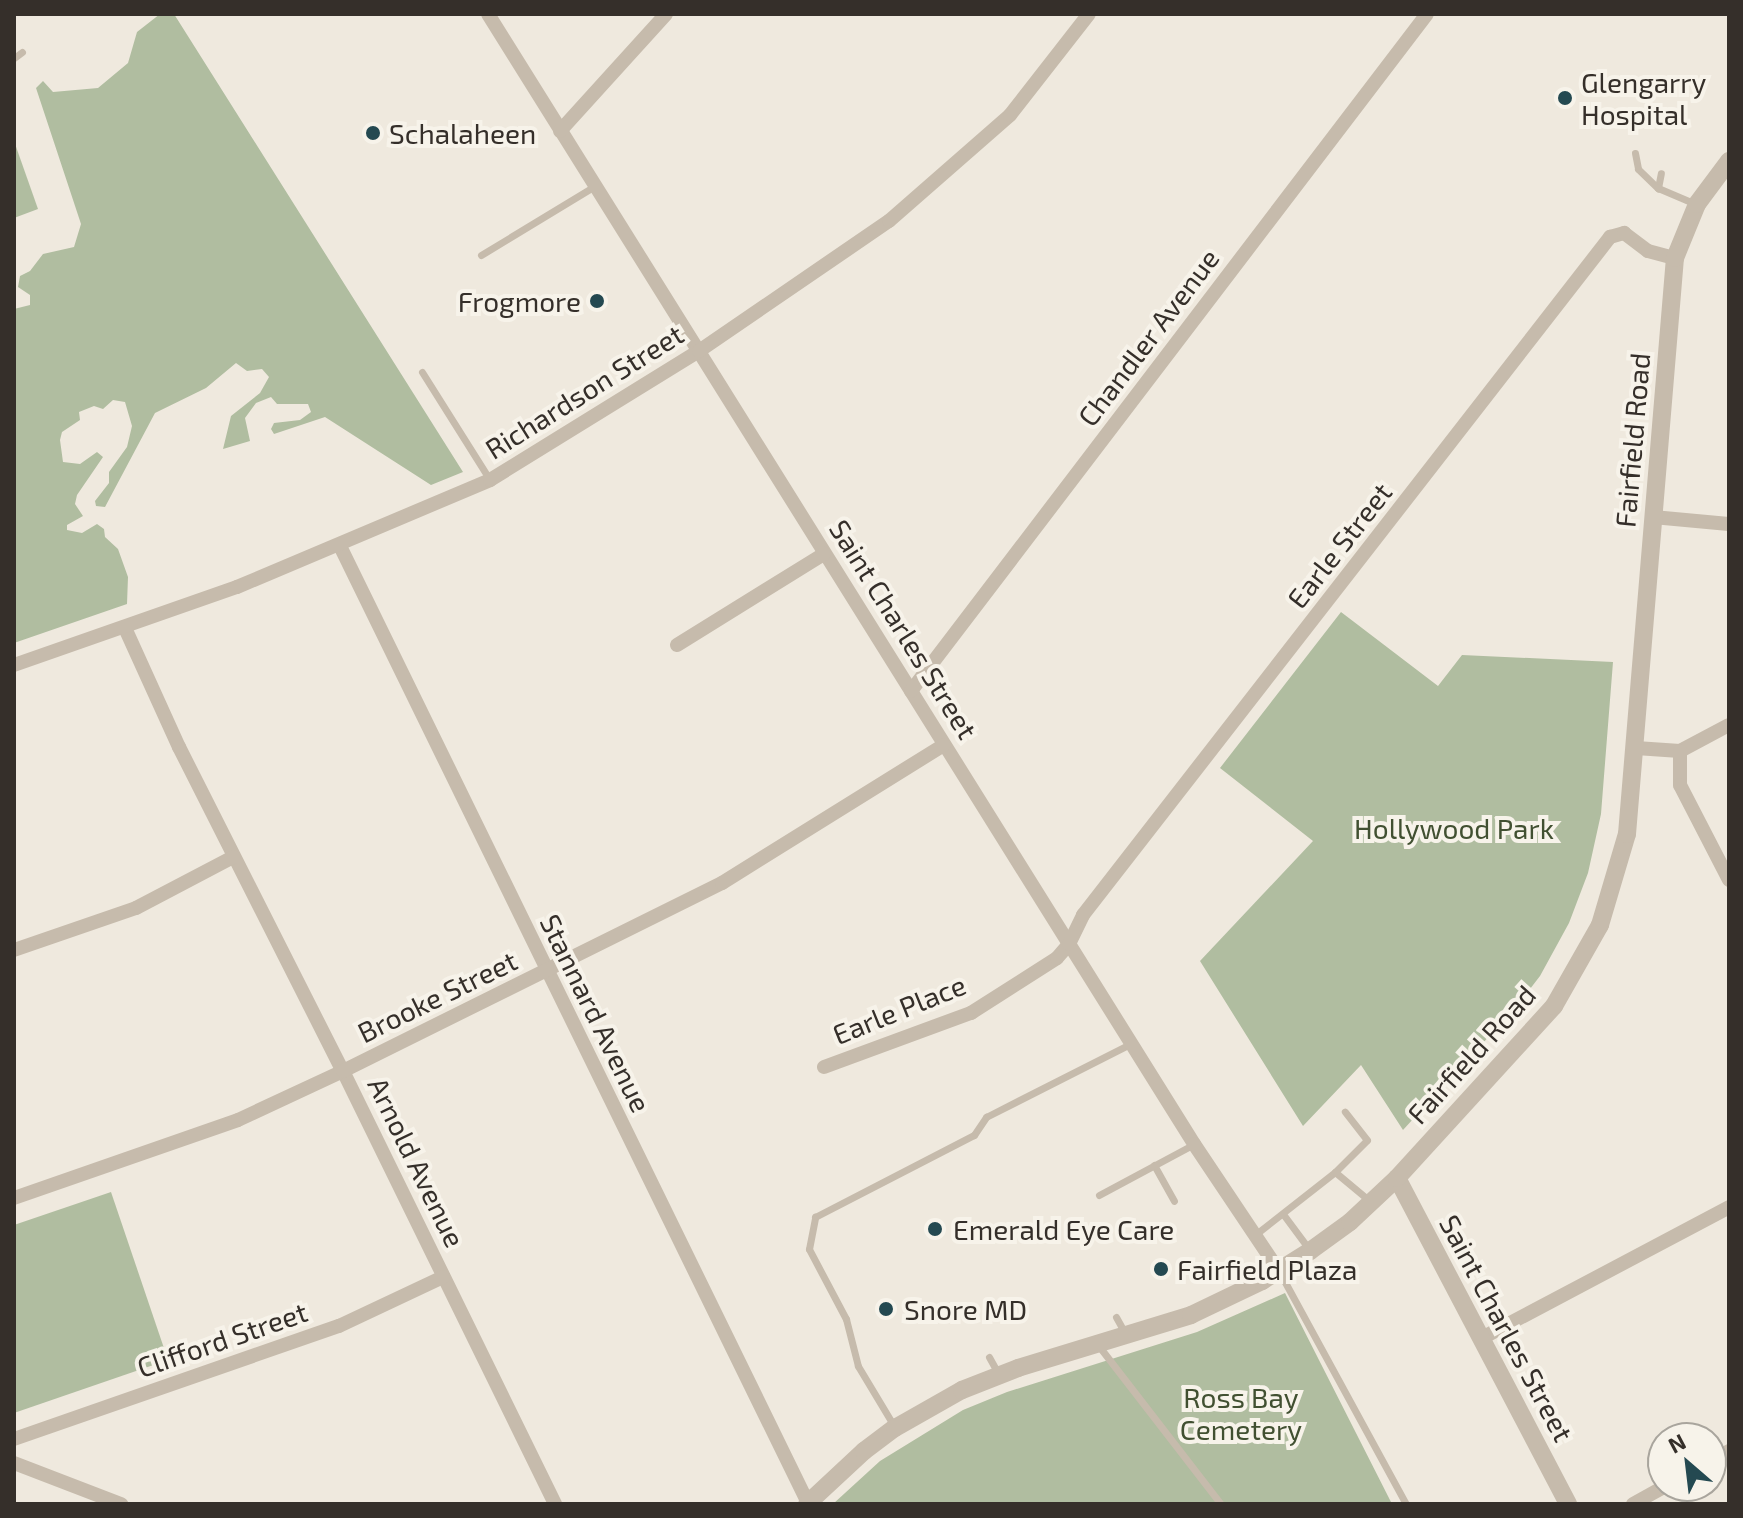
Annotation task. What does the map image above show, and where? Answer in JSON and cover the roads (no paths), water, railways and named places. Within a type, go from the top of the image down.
[{"type":"street","name":"Saint Charles Street","points":[[488,14],[1194,1144],[1279,1271]]},
{"type":"street","points":[[560,131],[666,14]]},
{"type":"street","name":"Richardson Street","points":[[14,665],[125,628],[340,546],[490,480],[699,351],[889,221],[1010,115],[1089,14]]},
{"type":"street","name":"Chandler Avenue","points":[[911,691],[1427,14]]},
{"type":"street","name":"Fairfield Road","points":[[808,1504],[864,1451],[895,1428],[962,1390],[999,1375],[1191,1315],[1279,1271],[1310,1251],[1371,1203],[1397,1178],[1554,1006],[1600,925],[1627,834],[1675,258],[1697,204],[1729,161]]},
{"type":"street","name":"Earle Street","points":[[1069,944],[1083,915],[1610,237],[1624,233],[1648,251],[1675,258]]},
{"type":"street","points":[[1653,517],[1729,524]]},
{"type":"street","name":"Stannard Avenue","points":[[340,546],[808,1504]]},
{"type":"street","points":[[677,645],[824,554]]},
{"type":"street","name":"Arnold Avenue","points":[[125,628],[233,857],[343,1071],[555,1504]]},
{"type":"street","points":[[1636,748],[1680,751],[1729,725]]},
{"type":"street","name":"Brooke Street","points":[[14,1198],[238,1120],[343,1071],[722,883],[944,745]]},
{"type":"street","points":[[1680,751],[1680,785],[1729,880]]},
{"type":"street","points":[[14,950],[136,908],[233,857]]},
{"type":"street","name":"Earle Place","points":[[824,1067],[971,1013],[1057,958],[1069,944]]},
{"type":"street","name":"Saint Charles Street","points":[[1397,1178],[1568,1504]]},
{"type":"street","points":[[1482,1338],[1729,1207]]},
{"type":"street","name":"Clifford Street","points":[[14,1439],[339,1326],[443,1277]]},
{"type":"street","points":[[14,1463],[121,1504]]},
{"type":"lane","points":[[14,58],[22,52]]},
{"type":"lane","points":[[1635,153],[1638,169],[1646,180],[1697,204]]},
{"type":"lane","points":[[1658,188],[1661,173]]},
{"type":"lane","points":[[481,255],[595,186]]},
{"type":"lane","points":[[422,372],[490,480]]},
{"type":"lane","points":[[895,1428],[858,1366],[846,1319],[809,1249],[815,1217],[974,1135],[986,1117],[1132,1043]]},
{"type":"lane","points":[[1254,1236],[1335,1172],[1367,1140],[1345,1112]]},
{"type":"lane","points":[[1099,1195],[1194,1144]]},
{"type":"lane","points":[[1154,1165],[1174,1201]]},
{"type":"lane","points":[[1335,1172],[1371,1203]]},
{"type":"lane","points":[[1283,1214],[1310,1251]]},
{"type":"lane","points":[[1279,1271],[1406,1504]]},
{"type":"lane","points":[[1116,1317],[1128,1336]]},
{"type":"lane","points":[[1098,1345],[1221,1504]]},
{"type":"lane","points":[[989,1357],[999,1375]]},
{"type":"place","name":"Glengarry Hospital","points":[[1565,98]]},
{"type":"place","name":"Schalaheen","points":[[373,133]]},
{"type":"place","name":"Frogmore","points":[[597,301]]},
{"type":"place","name":"Emerald Eye Care","points":[[935,1229]]},
{"type":"place","name":"Fairfield Plaza","points":[[1161,1269]]},
{"type":"place","name":"Snore MD","points":[[886,1309]]},
{"type":"park label","name":"Hollywood Park","points":[[1454,828]]},
{"type":"park label","name":"Ross Bay Cemetery","points":[[1241,1413]]}]
